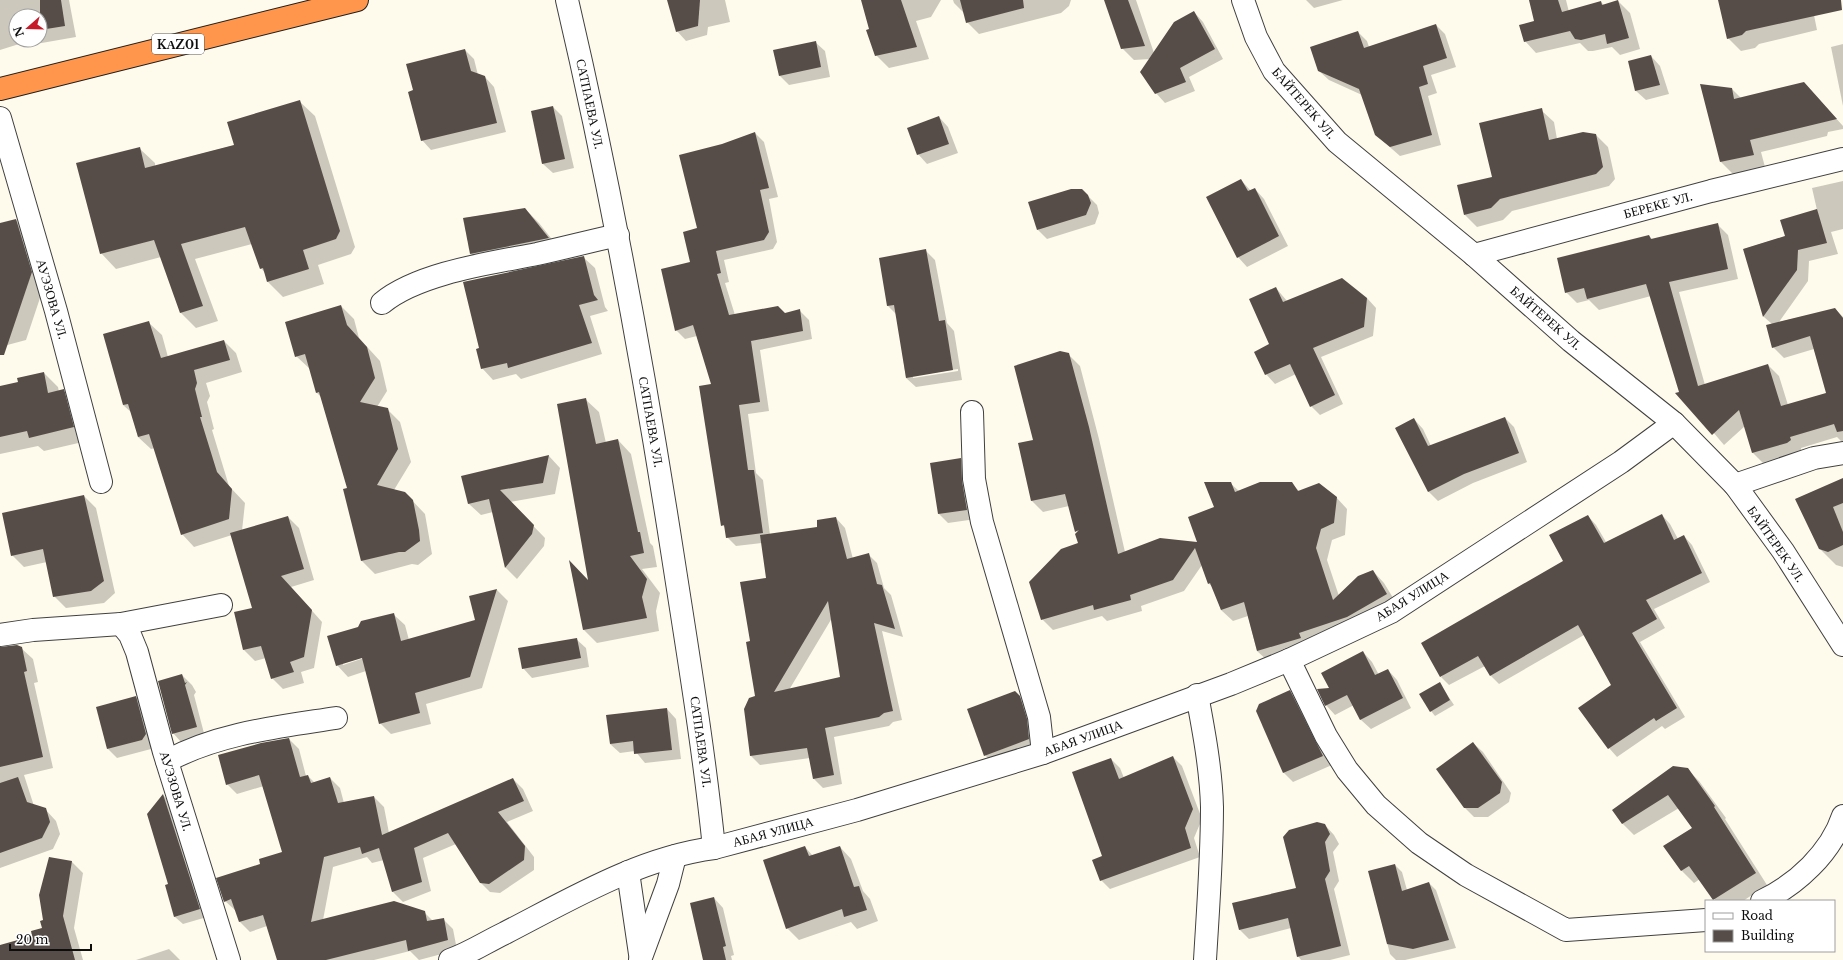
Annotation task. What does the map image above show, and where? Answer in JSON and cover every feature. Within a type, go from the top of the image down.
[{"type":"highway","name":"KАZ01","points":[[0,88],[357,0]]},
{"type":"street","name":"САТПАЕВА УЛ.","points":[[567,0],[618,235],[655,441],[699,724],[714,848]]},
{"type":"street","name":"БАЙТЕРЕК УЛ.","points":[[1243,0],[1256,37],[1274,71],[1337,142],[1474,255],[1571,341],[1674,423],[1735,485],[1783,551],[1843,646]]},
{"type":"street","name":"АУЭЗОВА УЛ.","points":[[0,118],[56,311],[101,482]]},
{"type":"street","name":"БЕРЕКЕ УЛ.","points":[[1474,255],[1711,191],[1843,159]]},
{"type":"street","points":[[382,303],[393,294],[428,279],[478,266],[618,235]]},
{"type":"street","points":[[972,412],[974,479],[982,522],[1039,717],[1043,753]]},
{"type":"street","name":"АБАЯ УЛИЦА","points":[[450,960],[468,953],[628,872],[691,851],[714,848],[857,810],[1043,753],[1289,660],[1391,612],[1621,462],[1674,423]]},
{"type":"street","points":[[1735,485],[1814,458],[1843,453]]},
{"type":"street","points":[[0,635],[33,630],[121,624],[221,605]]},
{"type":"street","name":"АУЭЗОВА УЛ.","points":[[121,624],[130,635],[137,652],[167,761],[229,960]]},
{"type":"street","points":[[1289,660],[1326,736],[1347,770],[1376,805],[1418,843],[1466,875],[1566,930],[1705,920]]},
{"type":"street","points":[[1197,696],[1204,733],[1212,806],[1210,885],[1205,960]]},
{"type":"street","points":[[167,761],[186,751],[234,735],[336,718]]},
{"type":"street","points":[[1764,900],[1797,880],[1812,865],[1838,830],[1843,816]]},
{"type":"street","points":[[640,958],[668,884],[675,856]]},
{"type":"street","points":[[628,872],[640,958]]},
{"type":"building","points":[[40,0],[61,0],[65,26],[48,29],[48,8],[40,8]]},
{"type":"building","points":[[667,0],[700,0],[698,26],[676,32]]},
{"type":"building","points":[[861,0],[901,0],[917,47],[875,56],[866,30],[869,29]]},
{"type":"building","points":[[960,0],[1023,0],[1024,8],[966,23]]},
{"type":"building","points":[[1104,0],[1128,0],[1145,46],[1121,49]]},
{"type":"building","points":[[1529,0],[1558,0],[1562,12],[1601,1],[1602,5],[1618,0],[1629,38],[1607,44],[1605,34],[1581,40],[1575,39],[1570,31],[1524,42],[1519,25],[1534,21]]},
{"type":"building","points":[[1718,0],[1841,0],[1842,10],[1746,31],[1742,35],[1727,39]]},
{"type":"building","points":[[1194,11],[1215,49],[1180,68],[1186,82],[1155,94],[1140,72],[1174,22]]},
{"type":"building","points":[[1436,24],[1447,58],[1423,66],[1428,84],[1419,87],[1432,135],[1390,147],[1375,135],[1359,89],[1318,71],[1310,47],[1358,31],[1364,48]]},
{"type":"building","points":[[816,41],[821,67],[779,76],[773,50]]},
{"type":"building","points":[[465,49],[471,71],[485,76],[497,123],[421,141],[408,92],[413,90],[406,64]]},
{"type":"building","points":[[1651,55],[1660,85],[1635,91],[1628,61]]},
{"type":"building","points":[[1804,82],[1837,119],[1750,140],[1754,155],[1720,162],[1700,84],[1732,88],[1734,99]]},
{"type":"building","points":[[300,100],[340,231],[336,239],[303,250],[309,269],[267,282],[263,268],[260,269],[245,227],[181,244],[203,306],[180,313],[154,240],[100,254],[76,163],[140,147],[145,168],[234,145],[227,122]]},
{"type":"building","points":[[553,106],[565,159],[542,164],[531,111]]},
{"type":"building","points":[[1542,108],[1549,140],[1583,132],[1596,134],[1603,167],[1596,174],[1500,199],[1491,208],[1464,215],[1457,185],[1492,177],[1479,123]]},
{"type":"building","points":[[939,116],[949,144],[917,155],[907,128]]},
{"type":"building","points":[[755,132],[769,188],[760,190],[769,232],[764,240],[716,251],[721,273],[717,274],[729,315],[778,306],[785,313],[800,309],[803,331],[751,341],[760,402],[739,405],[748,470],[754,470],[763,533],[726,538],[724,525],[721,526],[699,386],[711,384],[693,325],[675,331],[661,269],[690,262],[683,232],[697,228],[679,155],[722,144]]},
{"type":"building","points":[[1241,179],[1248,191],[1255,188],[1279,236],[1237,258],[1206,197]]},
{"type":"building","points":[[1071,189],[1082,189],[1088,195],[1091,203],[1086,215],[1037,230],[1028,202]]},
{"type":"building","points":[[525,208],[549,238],[470,254],[463,218]]},
{"type":"building","points":[[1817,209],[1827,243],[1798,250],[1797,270],[1763,317],[1743,249],[1785,236],[1780,220]]},
{"type":"building","points":[[16,219],[32,272],[4,355],[0,355],[0,223]]},
{"type":"building","points":[[1718,223],[1728,269],[1669,282],[1698,386],[1768,364],[1781,406],[1826,393],[1810,336],[1772,348],[1766,325],[1835,308],[1843,318],[1843,431],[1837,432],[1834,424],[1790,437],[1791,440],[1787,443],[1752,453],[1739,410],[1712,435],[1675,393],[1679,392],[1646,284],[1587,299],[1584,288],[1565,293],[1557,258],[1649,235],[1651,239]]},
{"type":"building","points":[[926,249],[939,321],[945,320],[953,370],[906,378],[894,305],[887,306],[879,258]]},
{"type":"building","points":[[584,256],[594,295],[598,300],[579,305],[592,343],[508,368],[507,363],[481,369],[476,349],[479,348],[463,282]]},
{"type":"building","points":[[1342,278],[1367,298],[1364,327],[1313,348],[1335,395],[1310,407],[1290,364],[1265,375],[1254,352],[1269,344],[1249,299],[1276,287],[1283,302]]},
{"type":"building","points":[[341,305],[347,325],[367,347],[375,378],[360,402],[388,408],[398,449],[377,485],[405,492],[413,500],[420,541],[405,552],[399,552],[361,561],[343,489],[347,488],[319,392],[316,393],[305,354],[295,357],[285,322]]},
{"type":"building","points":[[149,321],[161,358],[224,340],[230,360],[194,370],[197,383],[195,389],[202,417],[200,417],[217,472],[232,489],[229,519],[181,535],[149,434],[138,437],[128,404],[123,405],[103,334]]},
{"type":"building","points":[[1060,351],[1069,353],[1089,427],[1118,554],[1160,538],[1197,542],[1188,517],[1214,507],[1204,482],[1231,482],[1235,492],[1260,482],[1292,482],[1298,491],[1319,483],[1337,497],[1334,523],[1321,529],[1316,548],[1333,600],[1358,576],[1373,570],[1387,594],[1347,617],[1299,633],[1301,638],[1257,651],[1244,602],[1221,610],[1210,583],[1208,584],[1195,548],[1173,580],[1130,595],[1131,600],[1094,610],[1093,605],[1041,620],[1029,582],[1061,549],[1078,543],[1075,534],[1079,530],[1075,532],[1065,494],[1031,501],[1018,443],[1033,440],[1014,366]]},
{"type":"building","points":[[44,372],[48,393],[64,389],[74,427],[29,438],[27,431],[0,437],[0,386],[18,382],[17,378]]},
{"type":"building","points":[[586,398],[596,444],[618,439],[644,553],[630,556],[647,579],[642,597],[647,618],[583,630],[569,560],[588,580],[557,404]]},
{"type":"building","points":[[1505,417],[1519,453],[1464,474],[1428,492],[1395,428],[1414,418],[1428,446]]},
{"type":"building","points":[[549,455],[543,483],[500,490],[534,525],[532,534],[505,568],[489,499],[468,504],[461,476]]},
{"type":"building","points":[[961,458],[962,481],[967,510],[938,514],[930,463]]},
{"type":"building","points":[[1843,478],[1843,503],[1833,507],[1843,532],[1843,545],[1828,552],[1819,549],[1795,499]]},
{"type":"building","points":[[84,495],[104,581],[91,591],[53,597],[43,549],[11,556],[2,513]]},
{"type":"building","points":[[1662,514],[1674,540],[1684,535],[1702,573],[1646,600],[1657,619],[1632,633],[1677,708],[1656,721],[1654,718],[1608,749],[1578,708],[1611,685],[1578,625],[1490,676],[1478,656],[1440,677],[1421,643],[1563,561],[1549,535],[1588,515],[1604,543]]},
{"type":"building","points":[[288,516],[304,569],[281,576],[312,610],[304,657],[290,662],[294,672],[271,679],[261,646],[243,650],[234,612],[252,608],[230,533]]},
{"type":"building","points":[[836,517],[847,559],[869,553],[877,584],[882,585],[895,629],[874,623],[893,711],[884,713],[879,717],[825,728],[834,775],[813,779],[807,748],[750,756],[744,709],[749,698],[755,696],[746,642],[750,641],[740,582],[766,578],[760,535],[817,527],[817,520]],"holes":[[[828,601],[840,677],[774,692]]]},
{"type":"building","points":[[497,589],[470,677],[415,693],[420,713],[379,724],[362,658],[336,666],[327,636],[358,627],[361,621],[394,613],[401,641],[475,620],[469,596]]},
{"type":"building","points":[[577,638],[581,658],[522,669],[518,648]]},
{"type":"building","points":[[17,645],[22,647],[27,671],[24,672],[43,757],[0,767],[0,647]]},
{"type":"building","points":[[1363,651],[1375,675],[1388,669],[1403,698],[1360,720],[1347,695],[1325,706],[1317,689],[1329,688],[1321,673]]},
{"type":"building","points":[[182,674],[185,683],[187,682],[185,685],[197,727],[172,734],[158,681]]},
{"type":"building","points":[[1440,682],[1450,700],[1430,712],[1419,694]]},
{"type":"building","points":[[1290,690],[1323,756],[1283,773],[1256,711],[1259,704]]},
{"type":"building","points":[[1015,691],[1020,696],[1027,719],[1029,739],[984,756],[967,709]]},
{"type":"building","points":[[136,696],[146,734],[142,740],[107,749],[96,707]]},
{"type":"building","points":[[667,708],[672,750],[634,754],[633,741],[610,744],[606,715]]},
{"type":"building","points":[[289,738],[300,777],[308,775],[311,783],[330,777],[338,803],[374,796],[382,835],[513,778],[524,801],[498,812],[525,846],[524,860],[489,884],[480,883],[448,833],[414,848],[422,882],[392,892],[379,848],[362,854],[360,847],[324,857],[311,922],[394,901],[425,911],[427,921],[444,918],[448,940],[408,951],[406,940],[326,960],[277,960],[263,915],[239,922],[231,899],[224,902],[216,878],[260,864],[259,859],[282,852],[259,775],[226,785],[218,755],[261,743]]},
{"type":"building","points":[[1473,742],[1502,782],[1500,793],[1478,808],[1464,808],[1436,769]]},
{"type":"building","points":[[1173,756],[1193,809],[1185,828],[1191,848],[1100,881],[1092,860],[1102,856],[1072,772],[1111,758],[1119,779]]},
{"type":"building","points":[[1673,766],[1688,768],[1715,806],[1714,807],[1756,873],[1713,900],[1689,866],[1681,871],[1663,846],[1692,828],[1668,795],[1622,824],[1612,810]]},
{"type":"building","points":[[18,777],[27,802],[46,808],[50,822],[42,838],[0,853],[0,783]]},
{"type":"building","points":[[163,794],[200,909],[174,917],[165,885],[168,884],[147,814]]},
{"type":"building","points":[[1317,822],[1325,824],[1330,834],[1325,842],[1330,871],[1325,879],[1341,946],[1297,957],[1288,918],[1239,930],[1232,903],[1296,888],[1283,837],[1289,830]]},
{"type":"building","points":[[805,846],[809,856],[840,846],[854,887],[859,886],[867,910],[844,917],[842,909],[786,929],[763,860]]},
{"type":"building","points":[[49,857],[72,861],[63,916],[75,960],[0,960],[0,945],[32,936],[31,931],[42,928],[40,921],[43,920],[39,895]]},
{"type":"building","points":[[1395,864],[1402,891],[1429,882],[1449,940],[1413,949],[1387,944],[1368,871]]},
{"type":"building","points":[[714,897],[726,946],[723,947],[726,960],[703,960],[690,903]]}]
